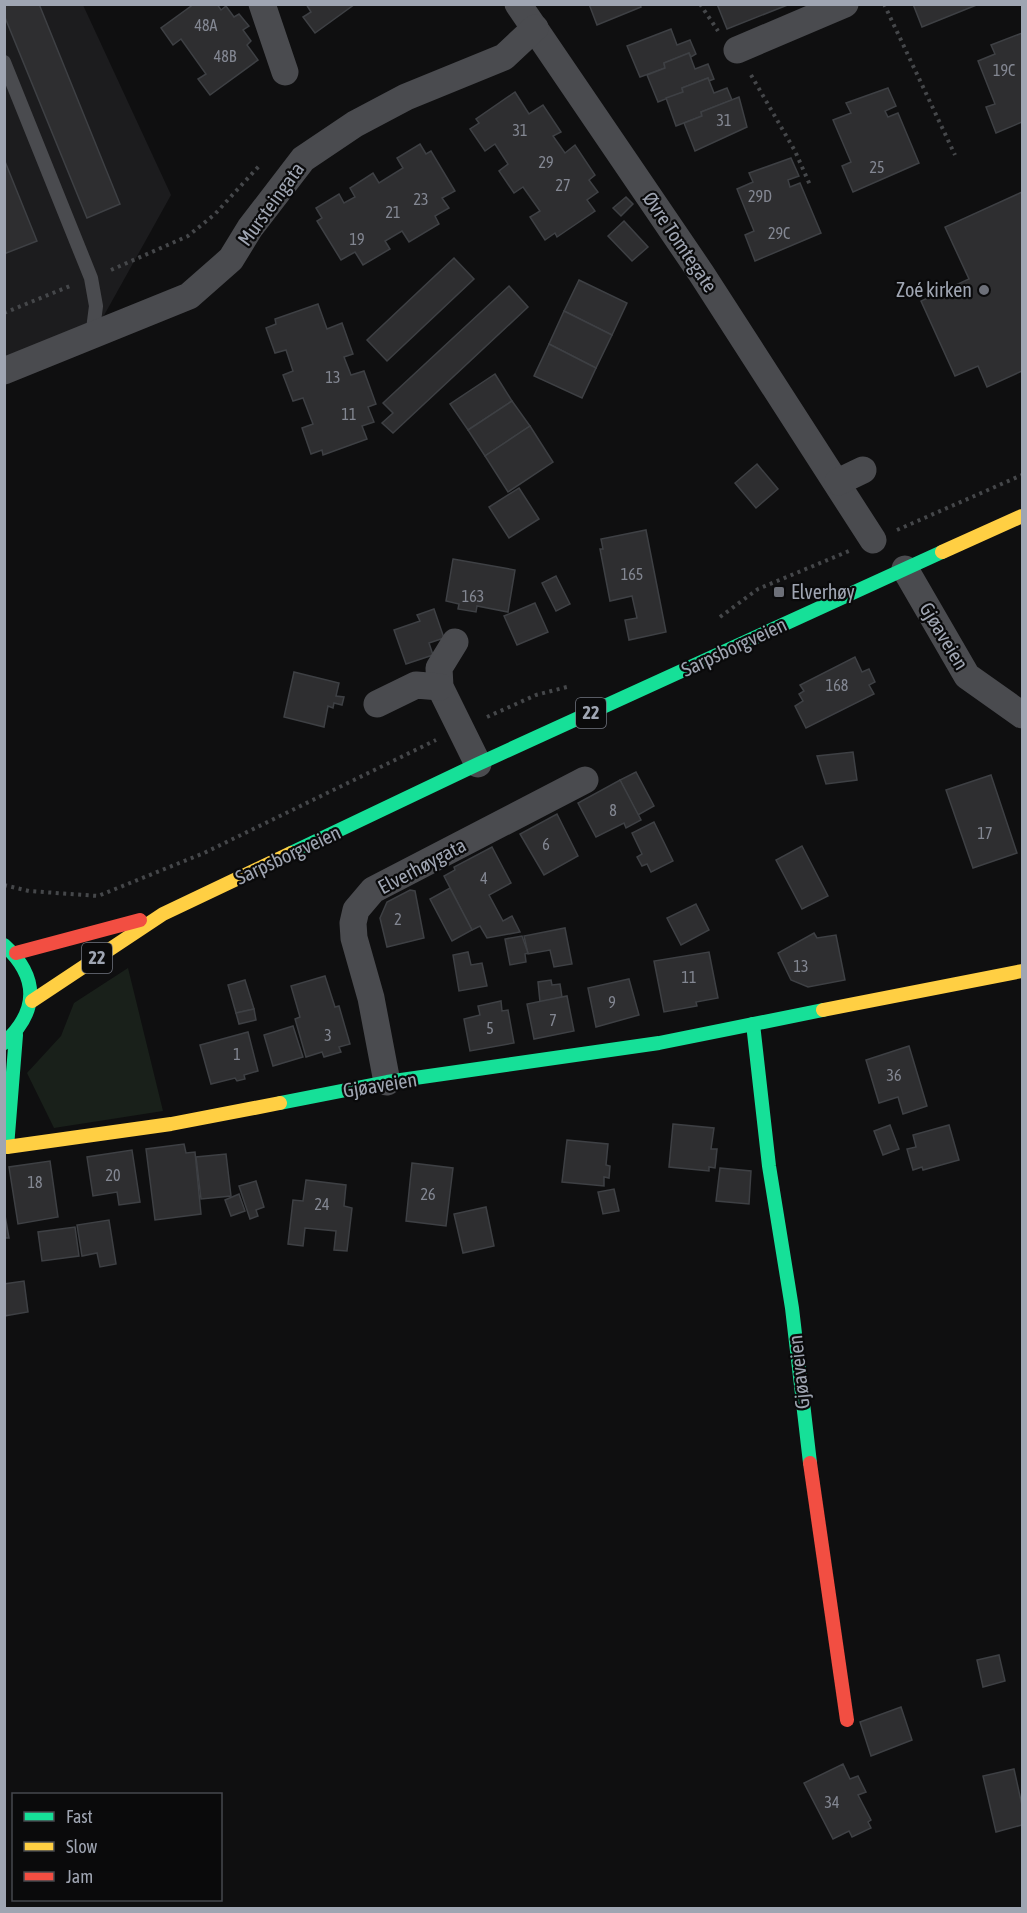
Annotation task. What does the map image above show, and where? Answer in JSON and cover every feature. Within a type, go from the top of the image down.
[{"type":"main road","name":"Sarpsborgveien","points":[[32,1002],[163,914],[478,764],[1023,516]]},
{"type":"main road","name":"Sarpsborgveien","points":[[10,949],[163,914]]},
{"type":"main road","name":"22","points":[[10,949],[26,967],[31,984],[32,1002]]},
{"type":"main road","name":"Gjøaveien","points":[[10,1039],[5,1145],[171,1124],[387,1083],[636,1047],[1023,971]]},
{"type":"main road","points":[[10,1039],[26,1020],[32,1002]]},
{"type":"main road","name":"Gjøaveien","points":[[753,1024],[769,1166],[792,1308],[807,1443],[847,1719]]},
{"type":"street","points":[[262,4],[285,72]]},
{"type":"street","name":"Øvre Tomtegate","points":[[518,4],[701,273],[838,482],[873,540]]},
{"type":"street","points":[[736,50],[845,4]]},
{"type":"street","name":"Mursteingata","points":[[4,371],[189,296],[231,259],[250,228],[303,159],[355,124],[406,98],[504,57],[535,28]]},
{"type":"street","points":[[838,482],[863,470]]},
{"type":"street","name":"Gjøaveien","points":[[905,569],[967,676],[1023,715]]},
{"type":"street","points":[[455,642],[439,668],[440,687],[478,764]]},
{"type":"street","points":[[377,704],[416,685],[440,687]]},
{"type":"street","name":"Elverhøygata","points":[[387,1083],[371,998],[354,938],[353,923],[356,910],[374,890],[585,780]]},
{"type":"lane","points":[[4,62],[91,278],[96,306],[92,336]]},
{"type":"path","points":[[700,4],[719,32],[736,50],[795,150],[810,185]]},
{"type":"path","points":[[884,4],[956,155]]},
{"type":"path","points":[[715,620],[758,589],[1023,475]]},
{"type":"path","points":[[4,885],[29,891],[98,896],[204,853],[384,764],[536,695],[571,686]]},
{"type":"shaded area","points":[[5,5],[83,5],[171,195],[92,337],[5,371]]},
{"type":"shaded area","points":[[128,968],[163,1111],[54,1128],[27,1073],[61,1036],[74,1003]]},
{"type":"building","points":[[4,4],[39,4],[120,204],[87,218],[4,15]]},
{"type":"building","points":[[194,4],[217,4],[221,10],[226,6],[234,17],[239,14],[249,26],[243,30],[251,41],[247,45],[258,60],[210,95],[198,79],[206,74],[181,39],[173,45],[161,28]]},
{"type":"building","points":[[306,4],[355,4],[315,33],[303,17],[311,12]]},
{"type":"building","points":[[589,4],[640,4],[641,7],[597,25]]},
{"type":"building","points":[[717,4],[790,4],[727,29]]},
{"type":"building","points":[[913,4],[979,4],[922,27]]},
{"type":"building","points":[[671,29],[677,45],[690,40],[696,54],[691,57],[689,53],[664,63],[665,68],[640,77],[627,46]]},
{"type":"building","points":[[1022,33],[1022,122],[996,133],[986,107],[995,104],[978,61],[995,54],[991,45]]},
{"type":"building","points":[[689,53],[695,69],[708,64],[714,79],[709,81],[708,78],[682,88],[683,92],[658,102],[647,75],[665,68],[664,63]]},
{"type":"building","points":[[708,78],[714,93],[727,88],[732,100],[701,112],[702,116],[676,126],[666,98],[683,92],[682,88]]},
{"type":"building","points":[[888,88],[896,106],[885,111],[888,117],[898,113],[919,163],[853,192],[842,166],[851,162],[833,120],[851,113],[846,103]]},
{"type":"building","points":[[515,92],[529,114],[543,105],[561,132],[553,136],[565,153],[575,145],[595,175],[589,180],[598,192],[587,200],[595,211],[557,237],[555,233],[545,240],[530,217],[540,211],[523,187],[514,193],[499,171],[508,164],[495,144],[485,151],[470,129],[479,123],[476,119]]},
{"type":"building","points":[[739,97],[747,127],[695,151],[684,123],[702,116],[701,112]]},
{"type":"building","points":[[420,144],[426,154],[431,151],[455,191],[442,198],[449,208],[435,216],[439,224],[409,242],[402,231],[385,241],[390,249],[363,265],[355,252],[341,260],[317,221],[322,218],[316,208],[339,194],[344,203],[355,197],[350,188],[373,173],[379,183],[403,168],[397,158]]},
{"type":"building","points":[[791,158],[799,176],[788,180],[790,187],[800,183],[821,233],[755,261],[745,235],[754,231],[737,189],[753,182],[749,173]]},
{"type":"building","points":[[4,159],[37,241],[4,254]]},
{"type":"building","name":"Zoé kirken","points":[[1022,192],[1022,371],[987,387],[978,366],[955,376],[921,301],[969,279],[945,227]]},
{"type":"building","points":[[626,197],[633,204],[621,216],[613,208]]},
{"type":"building","points":[[624,221],[648,247],[632,261],[608,236]]},
{"type":"building","points":[[454,258],[474,279],[387,361],[367,340]]},
{"type":"building","points":[[579,280],[627,303],[612,335],[564,311]]},
{"type":"building","points":[[509,286],[528,307],[393,433],[382,423],[393,413],[383,403]]},
{"type":"building","points":[[318,304],[327,329],[342,323],[353,354],[344,357],[351,375],[364,371],[376,404],[368,407],[374,422],[362,426],[367,439],[323,455],[322,450],[311,454],[302,428],[313,424],[303,398],[293,401],[283,375],[293,371],[286,350],[275,353],[266,328],[276,324],[275,319]]},
{"type":"building","points":[[564,311],[612,335],[596,368],[549,344]]},
{"type":"building","points":[[549,344],[596,368],[582,398],[534,376]]},
{"type":"building","points":[[495,374],[512,401],[468,430],[450,404]]},
{"type":"building","points":[[512,401],[530,426],[485,456],[468,430]]},
{"type":"building","points":[[530,426],[553,462],[508,492],[485,456]]},
{"type":"building","points":[[757,464],[778,489],[756,508],[735,483]]},
{"type":"building","points":[[519,488],[539,519],[509,538],[489,507]]},
{"type":"building","points":[[646,530],[666,632],[629,640],[625,620],[637,618],[632,596],[610,601],[600,549],[603,549],[601,539]]},
{"type":"building","points":[[453,559],[515,570],[508,612],[477,606],[476,612],[458,609],[459,604],[446,601]]},
{"type":"building","points":[[556,576],[570,604],[556,611],[542,583]]},
{"type":"building","points":[[535,603],[548,632],[517,645],[504,616]]},
{"type":"building","points":[[434,609],[444,638],[429,643],[433,655],[406,664],[394,630],[420,621],[417,615]]},
{"type":"building","points":[[855,657],[862,672],[869,669],[875,682],[869,685],[874,694],[806,728],[795,706],[803,701],[799,694],[804,691],[800,685]]},
{"type":"building","points":[[294,672],[339,683],[336,696],[344,697],[342,705],[334,703],[333,708],[328,706],[324,727],[284,717]]},
{"type":"building","points":[[853,752],[857,780],[826,784],[817,756]]},
{"type":"building","points":[[636,772],[654,806],[638,815],[620,780]]},
{"type":"building","points":[[991,775],[1017,853],[973,868],[946,790]]},
{"type":"building","points":[[620,780],[641,820],[626,828],[624,823],[596,837],[578,803]]},
{"type":"building","points":[[557,814],[578,856],[544,875],[520,834]]},
{"type":"building","points":[[654,822],[673,861],[651,872],[647,864],[642,866],[637,857],[642,854],[632,833]]},
{"type":"building","points":[[802,846],[828,896],[802,909],[776,860]]},
{"type":"building","points":[[492,847],[511,883],[489,895],[503,921],[512,916],[520,932],[487,938],[480,926],[472,930],[444,876],[455,870],[454,867]]},
{"type":"building","points":[[450,888],[472,930],[452,941],[430,899]]},
{"type":"building","points":[[410,890],[415,891],[424,938],[387,947],[380,918],[387,902]]},
{"type":"building","points":[[696,904],[709,930],[681,945],[667,918]]},
{"type":"building","points":[[565,928],[572,964],[554,967],[550,950],[528,954],[524,936]]},
{"type":"building","points":[[814,933],[817,938],[836,935],[845,980],[808,987],[791,980],[778,953]]},
{"type":"building","points":[[522,936],[528,953],[525,954],[526,962],[510,965],[505,939]]},
{"type":"building","points":[[468,952],[471,965],[482,963],[487,986],[459,991],[453,955]]},
{"type":"building","points":[[709,952],[718,998],[696,1002],[697,1006],[664,1012],[654,961]]},
{"type":"building","points":[[325,976],[335,1007],[339,1006],[350,1044],[339,1047],[341,1052],[324,1057],[322,1052],[306,1057],[295,1019],[300,1017],[291,986]]},
{"type":"building","points":[[629,979],[639,1015],[596,1027],[588,988]]},
{"type":"building","points":[[245,980],[254,1009],[236,1013],[228,985]]},
{"type":"building","points":[[551,980],[552,985],[560,984],[562,997],[540,1002],[538,982]]},
{"type":"building","points":[[567,996],[574,1031],[534,1039],[527,1004]]},
{"type":"building","points":[[501,1001],[502,1011],[508,1010],[514,1043],[470,1051],[464,1019],[480,1015],[478,1006]]},
{"type":"building","points":[[254,1009],[256,1020],[239,1024],[236,1013]]},
{"type":"building","points":[[293,1026],[303,1057],[273,1066],[264,1035]]},
{"type":"building","points":[[248,1032],[258,1071],[244,1075],[245,1079],[237,1081],[235,1078],[211,1084],[200,1045]]},
{"type":"building","points":[[909,1046],[927,1106],[903,1114],[898,1097],[879,1103],[866,1060]]},
{"type":"building","points":[[673,1124],[714,1128],[711,1149],[717,1149],[715,1168],[709,1167],[709,1171],[669,1167]]},
{"type":"building","points":[[890,1125],[899,1149],[883,1155],[874,1131]]},
{"type":"building","points":[[949,1125],[959,1160],[923,1170],[922,1167],[913,1170],[907,1149],[916,1147],[913,1135]]},
{"type":"building","points":[[567,1140],[608,1144],[606,1165],[610,1166],[609,1178],[604,1177],[604,1186],[562,1182]]},
{"type":"building","points":[[184,1144],[186,1153],[195,1152],[201,1214],[155,1220],[146,1149]]},
{"type":"building","points":[[132,1150],[140,1202],[119,1205],[117,1192],[93,1196],[87,1157]]},
{"type":"building","points":[[226,1154],[231,1196],[201,1199],[196,1157]]},
{"type":"building","points":[[50,1161],[58,1217],[18,1224],[9,1167]]},
{"type":"building","points":[[412,1163],[453,1168],[446,1226],[406,1221]]},
{"type":"building","points":[[720,1168],[751,1171],[749,1204],[716,1201]]},
{"type":"building","points":[[306,1180],[346,1185],[344,1206],[352,1208],[347,1251],[334,1250],[336,1231],[305,1228],[303,1246],[288,1244],[293,1200],[303,1201]]},
{"type":"building","points":[[256,1181],[264,1207],[256,1210],[258,1216],[250,1219],[239,1186]]},
{"type":"building","points":[[614,1189],[619,1211],[603,1214],[598,1192]]},
{"type":"building","points":[[239,1194],[245,1211],[231,1216],[225,1200]]},
{"type":"building","points":[[486,1207],[494,1246],[463,1253],[454,1214]]},
{"type":"building","points":[[4,1210],[9,1238],[4,1238]]},
{"type":"building","points":[[109,1220],[116,1264],[100,1267],[97,1253],[82,1256],[77,1225]]},
{"type":"building","points":[[75,1227],[79,1256],[42,1261],[38,1232]]},
{"type":"building","points":[[24,1281],[28,1312],[4,1316],[4,1284]]},
{"type":"building","points":[[999,1655],[1005,1681],[983,1687],[977,1660]]},
{"type":"building","points":[[901,1707],[912,1740],[871,1756],[860,1722]]},
{"type":"building","points":[[843,1764],[850,1779],[858,1776],[866,1792],[858,1795],[871,1820],[868,1822],[871,1828],[852,1837],[849,1831],[833,1839],[804,1783]]},
{"type":"building","points":[[1014,1769],[1022,1805],[1022,1825],[996,1832],[983,1776]]},
{"type":"traffic: fast","points":[[291,853],[478,764],[942,552]]},
{"type":"traffic: fast","points":[[4,945],[24,969],[29,982],[30,994],[29,1006],[24,1019],[4,1043]]},
{"type":"traffic: fast","points":[[280,1103],[387,1082],[659,1043],[823,1010]]},
{"type":"traffic: fast","points":[[753,1024],[769,1166],[792,1308],[810,1463]]},
{"type":"traffic: fast","points":[[7,1147],[16,1035]]},
{"type":"traffic: slow","points":[[942,552],[1022,516]]},
{"type":"traffic: slow","points":[[32,1001],[163,914],[291,853]]},
{"type":"traffic: slow","points":[[823,1010],[1022,971]]},
{"type":"traffic: slow","points":[[7,1147],[171,1124],[280,1103]]},
{"type":"traffic: jam","points":[[16,953],[140,920]]},
{"type":"traffic: jam","points":[[810,1463],[847,1720]]},
{"type":"place","name":"Zoé kirken","points":[[984,290]]},
{"type":"place","name":"Elverhøy","points":[[779,592]]}]
